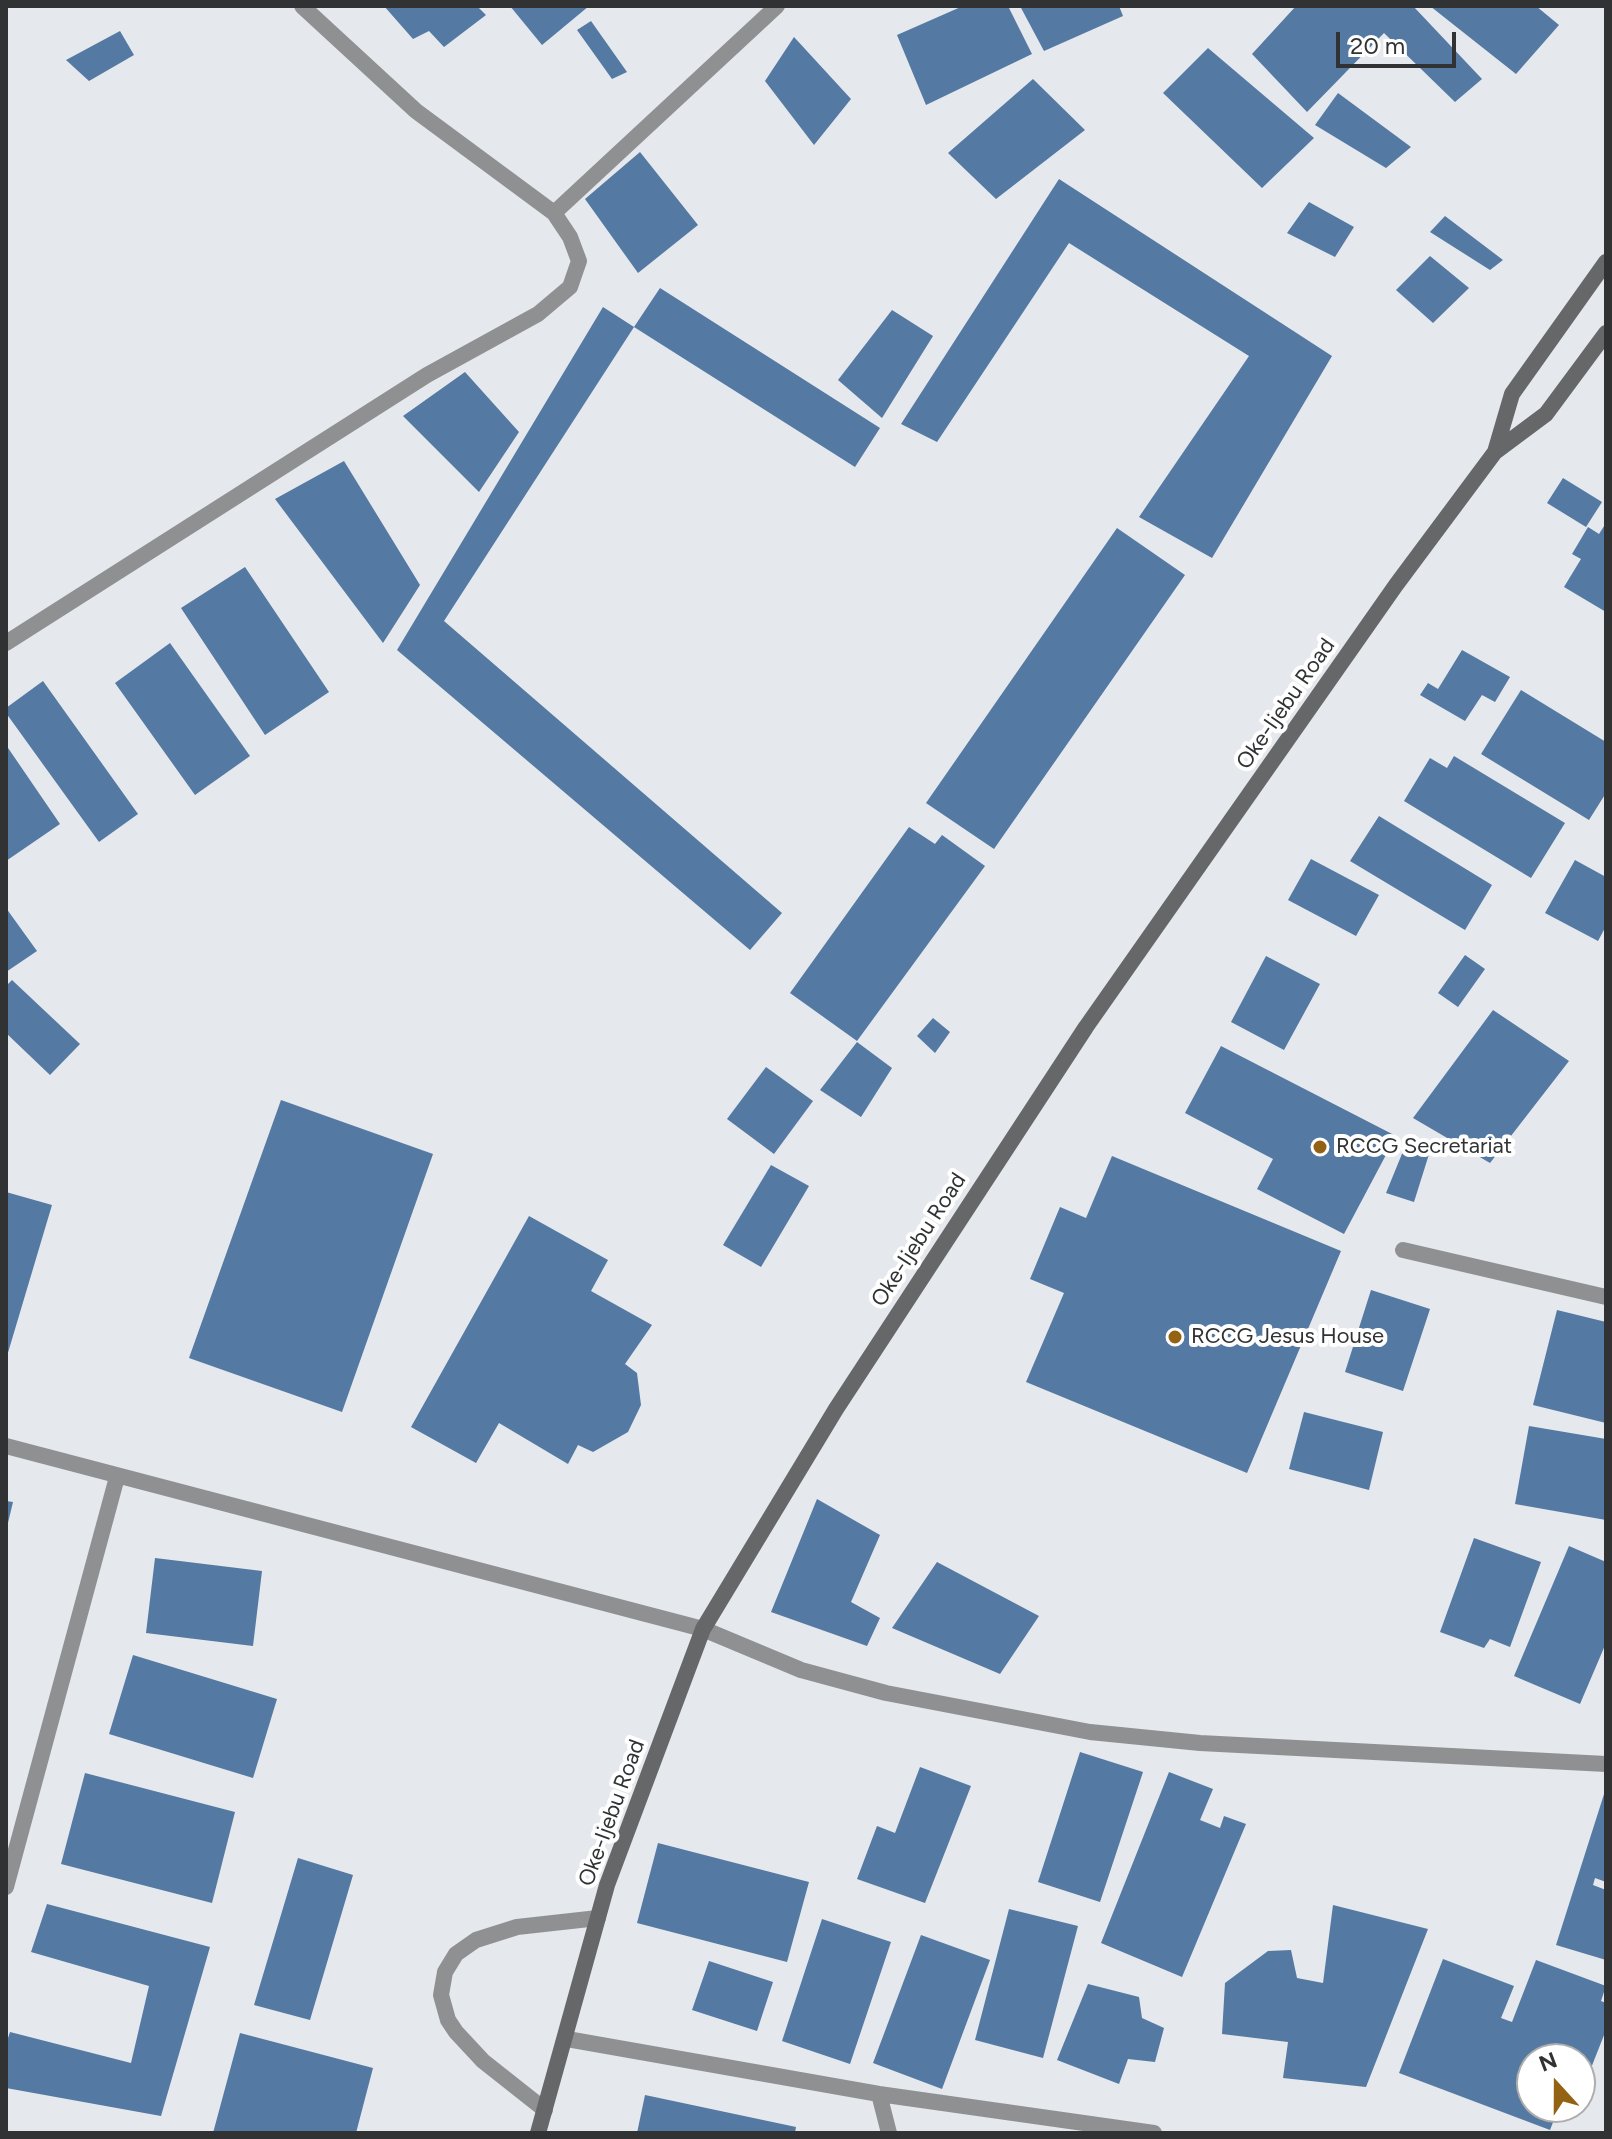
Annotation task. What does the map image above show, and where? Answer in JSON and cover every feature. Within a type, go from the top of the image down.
[{"type":"main road","points":[[1495,452],[1512,394],[1606,262]]},
{"type":"main road","points":[[1495,452],[1546,414],[1606,333]]},
{"type":"main road","name":"Oke-Ijebu Road","points":[[538,2133],[567,2039],[607,1885],[703,1629],[836,1409],[1086,1027],[1396,585],[1495,452]]},
{"type":"street","points":[[6,643],[427,375],[538,314],[570,287],[579,261],[570,237],[554,213],[416,111],[302,6]]},
{"type":"street","points":[[554,213],[777,6]]},
{"type":"street","points":[[1403,1250],[1606,1297]]},
{"type":"street","points":[[6,1446],[703,1629],[801,1670],[886,1693],[1090,1732],[1200,1743],[1606,1764]]},
{"type":"street","points":[[6,1887],[117,1477]]},
{"type":"street","points":[[545,2110],[483,2061],[456,2032],[448,2020],[441,1995],[445,1972],[456,1954],[476,1940],[517,1927],[598,1918]]},
{"type":"street","points":[[567,2039],[879,2094],[1154,2133]]},
{"type":"street","points":[[879,2094],[889,2133]]},
{"type":"building","points":[[384,6],[477,6],[486,15],[444,47],[429,31],[413,39]]},
{"type":"building","points":[[510,6],[589,6],[542,45]]},
{"type":"building","points":[[963,6],[1008,6],[1032,54],[926,105],[897,35]]},
{"type":"building","points":[[1020,6],[1119,6],[1123,16],[1044,51]]},
{"type":"building","points":[[1296,6],[1413,6],[1482,79],[1455,102],[1384,33],[1307,112],[1252,54]]},
{"type":"building","points":[[1430,6],[1536,6],[1559,25],[1516,74]]},
{"type":"building","points":[[591,21],[627,72],[612,79],[577,30]]},
{"type":"building","points":[[120,31],[134,55],[89,81],[66,60]]},
{"type":"building","points":[[794,37],[851,99],[814,145],[765,81]]},
{"type":"building","points":[[1208,48],[1314,138],[1262,188],[1163,93]]},
{"type":"building","points":[[1033,79],[1085,130],[996,199],[948,153]]},
{"type":"building","points":[[1338,93],[1411,147],[1386,168],[1315,125]]},
{"type":"building","points":[[640,152],[698,225],[638,273],[585,199]]},
{"type":"building","points":[[1059,179],[1332,356],[1212,558],[1139,517],[1249,356],[1069,243],[937,442],[901,424]]},
{"type":"building","points":[[1309,202],[1354,227],[1335,257],[1287,233]]},
{"type":"building","points":[[1445,216],[1503,260],[1490,270],[1430,232]]},
{"type":"building","points":[[1430,256],[1469,288],[1433,323],[1396,290]]},
{"type":"building","points":[[660,288],[880,428],[855,467],[634,327]]},
{"type":"building","points":[[603,307],[634,327],[444,621],[782,913],[750,950],[397,650]]},
{"type":"building","points":[[892,310],[933,336],[882,418],[838,380]]},
{"type":"building","points":[[465,372],[519,432],[479,492],[403,416]]},
{"type":"building","points":[[344,461],[420,585],[383,643],[275,499]]},
{"type":"building","points":[[1563,478],[1602,502],[1586,527],[1547,503]]},
{"type":"building","points":[[1606,523],[1606,612],[1564,587],[1581,559],[1572,554],[1588,527],[1599,534]]},
{"type":"building","points":[[1117,528],[1185,575],[994,849],[926,803]]},
{"type":"building","points":[[245,567],[329,692],[265,735],[181,608]]},
{"type":"building","points":[[170,643],[250,756],[195,795],[115,683]]},
{"type":"building","points":[[1462,650],[1510,677],[1495,702],[1482,695],[1465,721],[1420,695],[1428,683],[1438,689]]},
{"type":"building","points":[[43,681],[138,814],[99,842],[6,713],[6,708]]},
{"type":"building","points":[[1521,690],[1606,742],[1606,793],[1589,820],[1481,754]]},
{"type":"building","points":[[6,745],[60,824],[6,861]]},
{"type":"building","points":[[1454,756],[1565,823],[1531,878],[1404,801],[1430,758],[1447,768]]},
{"type":"building","points":[[1379,816],[1492,885],[1465,930],[1350,861]]},
{"type":"building","points":[[909,827],[935,844],[942,835],[985,866],[857,1041],[790,993]]},
{"type":"building","points":[[1311,859],[1379,895],[1356,936],[1288,900]]},
{"type":"building","points":[[1575,860],[1606,877],[1606,926],[1598,941],[1545,913]]},
{"type":"building","points":[[6,908],[37,951],[6,972]]},
{"type":"building","points":[[1465,955],[1485,969],[1458,1007],[1438,993]]},
{"type":"building","points":[[1266,956],[1320,984],[1284,1050],[1231,1022]]},
{"type":"building","points":[[12,980],[80,1044],[50,1075],[6,1033],[6,986]]},
{"type":"building","points":[[1493,1010],[1569,1061],[1490,1163],[1413,1118]]},
{"type":"building","points":[[933,1018],[950,1032],[935,1053],[917,1036]]},
{"type":"building","points":[[857,1042],[892,1068],[861,1117],[820,1090]]},
{"type":"building","name":"RCCG Secretariat","points":[[1221,1046],[1396,1136],[1344,1234],[1257,1189],[1273,1159],[1185,1113]]},
{"type":"building","points":[[766,1067],[813,1101],[774,1154],[727,1119]]},
{"type":"building","points":[[281,1100],[433,1154],[342,1412],[189,1358]]},
{"type":"building","points":[[1406,1144],[1430,1151],[1414,1202],[1386,1193]]},
{"type":"building","name":"RCCG Jesus House","points":[[1112,1156],[1341,1251],[1247,1473],[1026,1382],[1064,1293],[1030,1279],[1060,1207],[1086,1218]]},
{"type":"building","points":[[771,1165],[809,1186],[761,1267],[723,1245]]},
{"type":"building","points":[[6,1192],[52,1205],[7,1356],[6,1356]]},
{"type":"building","points":[[529,1216],[608,1260],[591,1291],[652,1325],[625,1364],[637,1373],[641,1405],[628,1432],[593,1452],[578,1445],[568,1464],[499,1423],[476,1463],[411,1427]]},
{"type":"building","points":[[1371,1290],[1430,1309],[1403,1391],[1345,1372]]},
{"type":"building","points":[[1557,1310],[1606,1322],[1606,1423],[1533,1405]]},
{"type":"building","points":[[1304,1412],[1383,1432],[1369,1490],[1289,1469]]},
{"type":"building","points":[[1529,1426],[1606,1439],[1606,1520],[1515,1504]]},
{"type":"building","points":[[817,1499],[880,1535],[851,1602],[880,1618],[867,1646],[771,1612]]},
{"type":"building","points":[[6,1501],[13,1502],[7,1527],[6,1527]]},
{"type":"building","points":[[1474,1538],[1541,1562],[1510,1647],[1490,1639],[1484,1648],[1440,1632]]},
{"type":"building","points":[[1569,1546],[1606,1562],[1606,1643],[1580,1704],[1514,1676]]},
{"type":"building","points":[[155,1558],[262,1571],[253,1646],[146,1633]]},
{"type":"building","points":[[937,1562],[1039,1616],[1000,1674],[892,1628]]},
{"type":"building","points":[[133,1655],[277,1699],[253,1778],[109,1734]]},
{"type":"building","points":[[1080,1752],[1143,1772],[1100,1902],[1038,1882]]},
{"type":"building","points":[[920,1767],[971,1786],[925,1903],[857,1879],[877,1826],[895,1833]]},
{"type":"building","points":[[1169,1772],[1213,1789],[1200,1820],[1220,1828],[1224,1816],[1246,1824],[1182,1977],[1101,1943]]},
{"type":"building","points":[[85,1773],[235,1812],[212,1903],[61,1864]]},
{"type":"building","points":[[1605,1791],[1606,1882],[1595,1878],[1593,1885],[1606,1890],[1606,1960],[1556,1945]]},
{"type":"building","points":[[658,1843],[809,1882],[787,1962],[637,1923]]},
{"type":"building","points":[[298,1858],[353,1875],[310,2020],[254,2005]]},
{"type":"building","points":[[47,1904],[210,1947],[161,2116],[6,2088],[6,2044],[10,2032],[131,2063],[149,1986],[31,1952]]},
{"type":"building","points":[[1333,1905],[1428,1929],[1366,2087],[1283,2078],[1288,2042],[1222,2034],[1225,1983],[1268,1951],[1291,1950],[1297,1978],[1323,1983]]},
{"type":"building","points":[[1009,1909],[1078,1926],[1043,2058],[975,2040]]},
{"type":"building","points":[[822,1919],[891,1942],[850,2064],[782,2041]]},
{"type":"building","points":[[921,1935],[990,1960],[942,2089],[873,2063]]},
{"type":"building","points":[[1443,1959],[1514,1986],[1501,2018],[1512,2022],[1536,1960],[1606,1986],[1601,2001],[1606,2003],[1606,2030],[1596,2055],[1596,2043],[1516,2043],[1516,2117],[1399,2073]]},
{"type":"building","points":[[709,1961],[773,1982],[757,2031],[692,2010]]},
{"type":"building","points":[[1088,1984],[1139,1997],[1142,2018],[1164,2028],[1155,2062],[1128,2059],[1119,2084],[1057,2060]]},
{"type":"building","points":[[240,2033],[373,2068],[356,2133],[213,2133]]},
{"type":"building","points":[[645,2095],[796,2127],[795,2133],[637,2133]]},
{"type":"building","points":[[1531,2123],[1553,2123],[1550,2130]]},
{"type":"place","name":"RCCG Secretariat","points":[[1320,1147]]},
{"type":"place","name":"RCCG Jesus House","points":[[1175,1337]]}]
